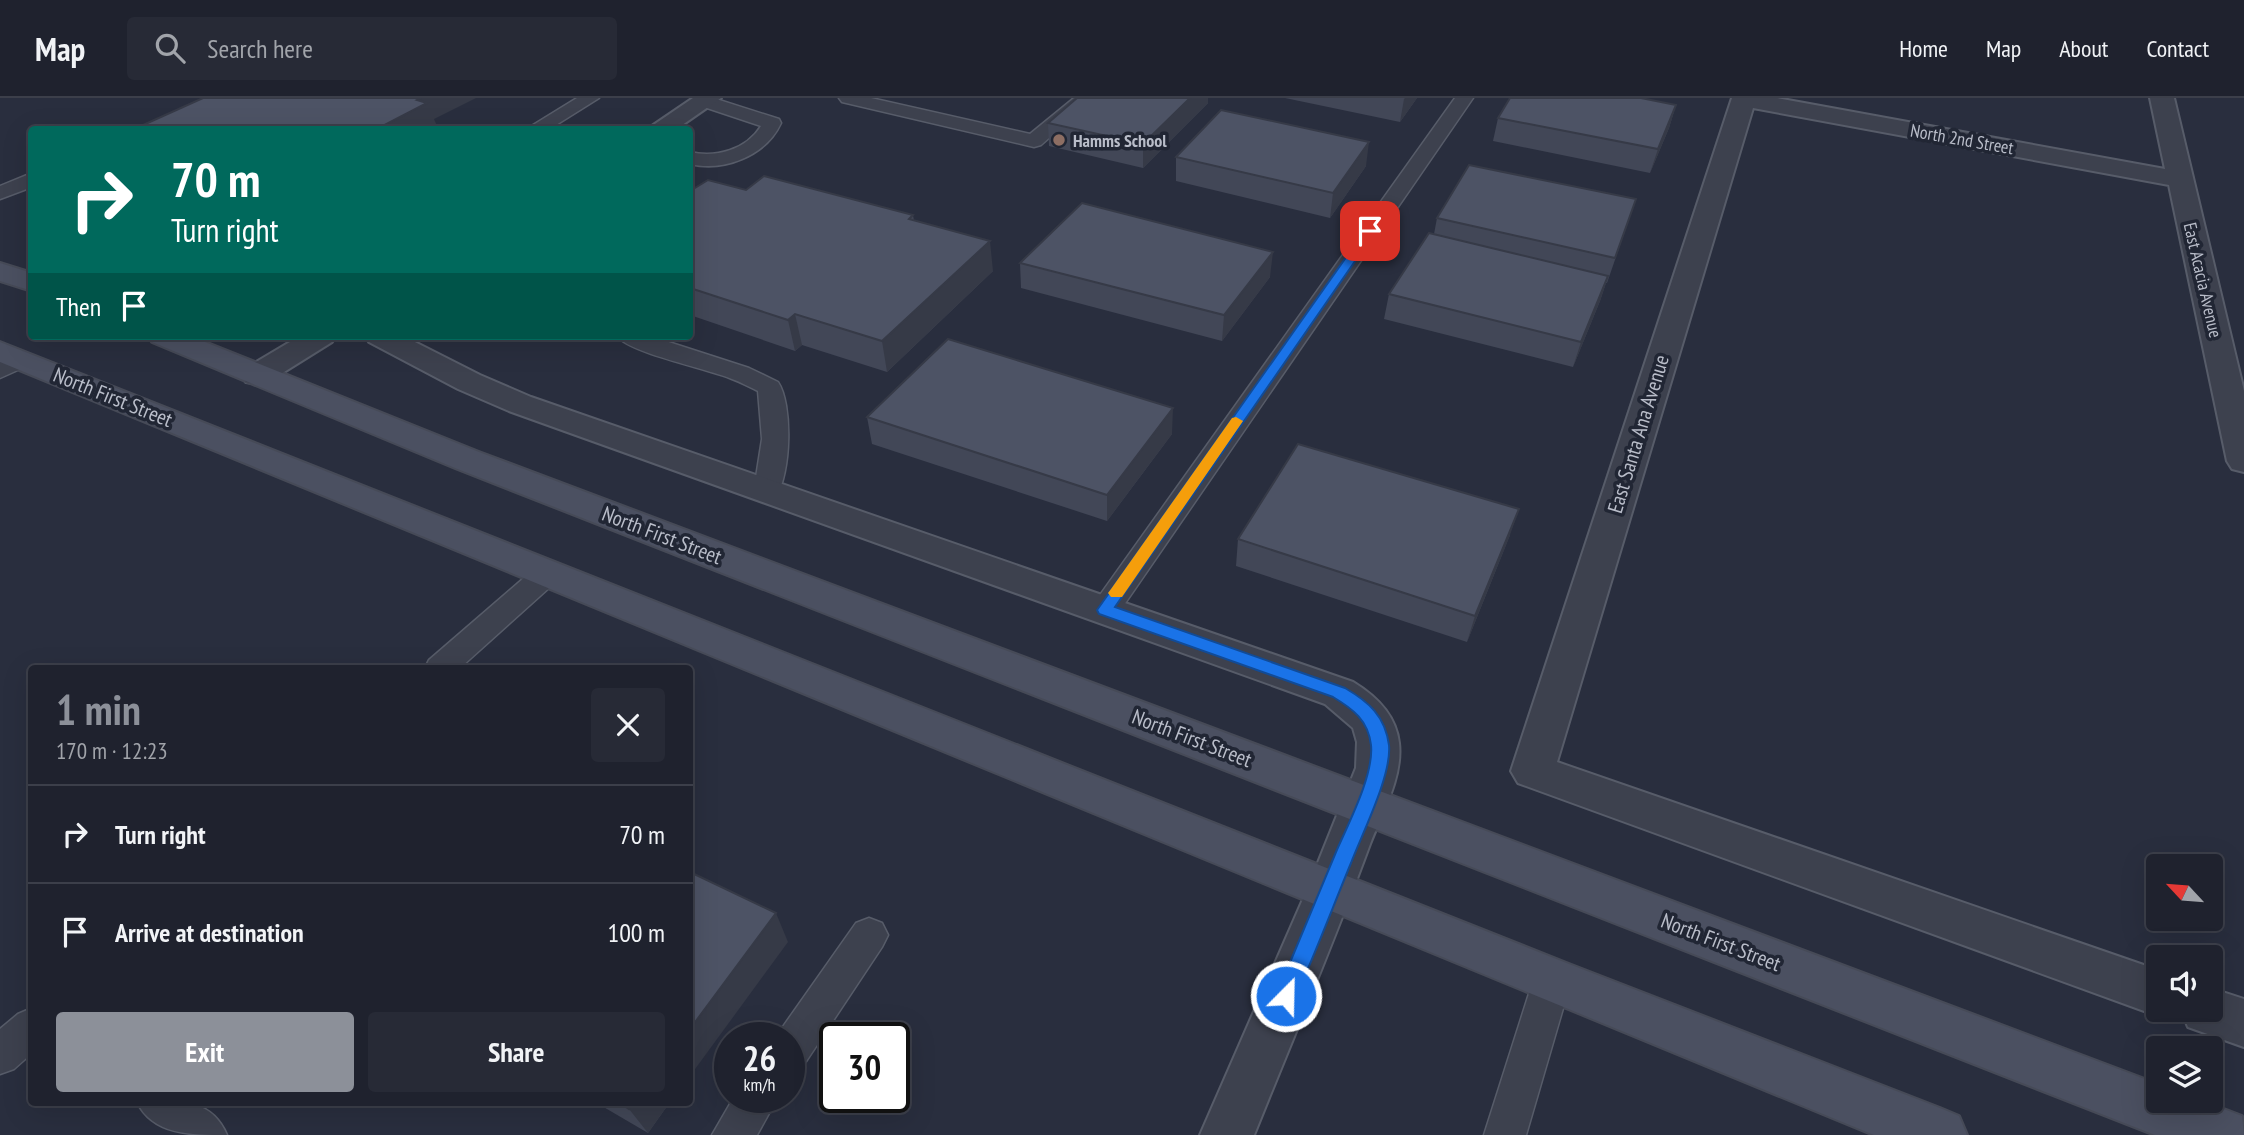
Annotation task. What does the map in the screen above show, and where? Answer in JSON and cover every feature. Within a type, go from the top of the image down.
[{"type":"main road","points":[[0,271],[28,282]]},
{"type":"main road","name":"North First Street","points":[[174,340],[505,475],[2223,1135]]},
{"type":"main road","name":"North First Street","points":[[7,361],[549,572],[1552,981],[1940,1135]]},
{"type":"street","name":"North 2nd Street","points":[[1744,98],[2180,179]]},
{"type":"street","name":"East Santa Ana Avenue","points":[[1744,98],[1533,771],[2146,989]]},
{"type":"street","name":"East Acacia Avenue","points":[[2162,98],[2244,461]]},
{"type":"street","points":[[665,126],[707,100]]},
{"type":"street","points":[[257,375],[314,340]]},
{"type":"street","points":[[388,340],[469,382],[520,404],[1339,693],[1362,706],[1374,724],[1380,746],[1377,768],[1365,805],[1227,1135]]},
{"type":"street","points":[[2223,1016],[2244,1023]]},
{"type":"lane","points":[[541,126],[590,98]]},
{"type":"lane","points":[[848,98],[1034,141],[1084,98]]},
{"type":"lane","points":[[1105,610],[1464,98]]},
{"type":"lane","points":[[693,159],[705,162],[727,158],[761,138],[772,123],[707,100]]},
{"type":"lane","points":[[0,193],[28,181]]},
{"type":"lane","points":[[639,340],[740,373],[769,387],[773,403],[776,448],[767,490]]},
{"type":"lane","points":[[443,665],[549,572]]},
{"type":"lane","points":[[805,1029],[869,935]]},
{"type":"lane","points":[[1505,1135],[1552,981]]},
{"type":"lane","points":[[163,1106],[206,1135]]},
{"type":"lane","points":[[733,1135],[747,1113]]},
{"type":"building","points":[[203,98],[421,98],[417,100],[427,103],[383,126],[141,126]]},
{"type":"building","points":[[1077,98],[1190,98],[1143,144],[1048,123]]},
{"type":"building","points":[[1510,98],[1641,98],[1676,105],[1658,149],[1498,118]]},
{"type":"building","points":[[1221,110],[1369,142],[1333,193],[1176,157]]},
{"type":"building","points":[[1469,165],[1636,199],[1615,258],[1437,218]]},
{"type":"building","points":[[764,176],[913,215],[909,219],[990,241],[882,341],[795,314],[788,320],[693,289],[693,189],[708,180],[746,190]]},
{"type":"building","points":[[1082,203],[1273,252],[1224,315],[1020,263]]},
{"type":"building","points":[[1429,233],[1608,276],[1581,342],[1389,294]]},
{"type":"building","points":[[948,339],[1173,408],[1107,495],[867,417]]},
{"type":"building","points":[[1298,444],[1519,509],[1475,616],[1238,539]]},
{"type":"building","points":[[693,873],[776,913],[693,1025]]},
{"type":"slow traffic","points":[[1116,593],[1236,421]]},
{"type":"place","name":"Hamms School","points":[[1059,140]]},
{"type":"route","points":[[1286,996],[1365,805],[1377,768],[1380,746],[1374,724],[1362,706],[1339,693],[1105,610],[1370,231]]}]
